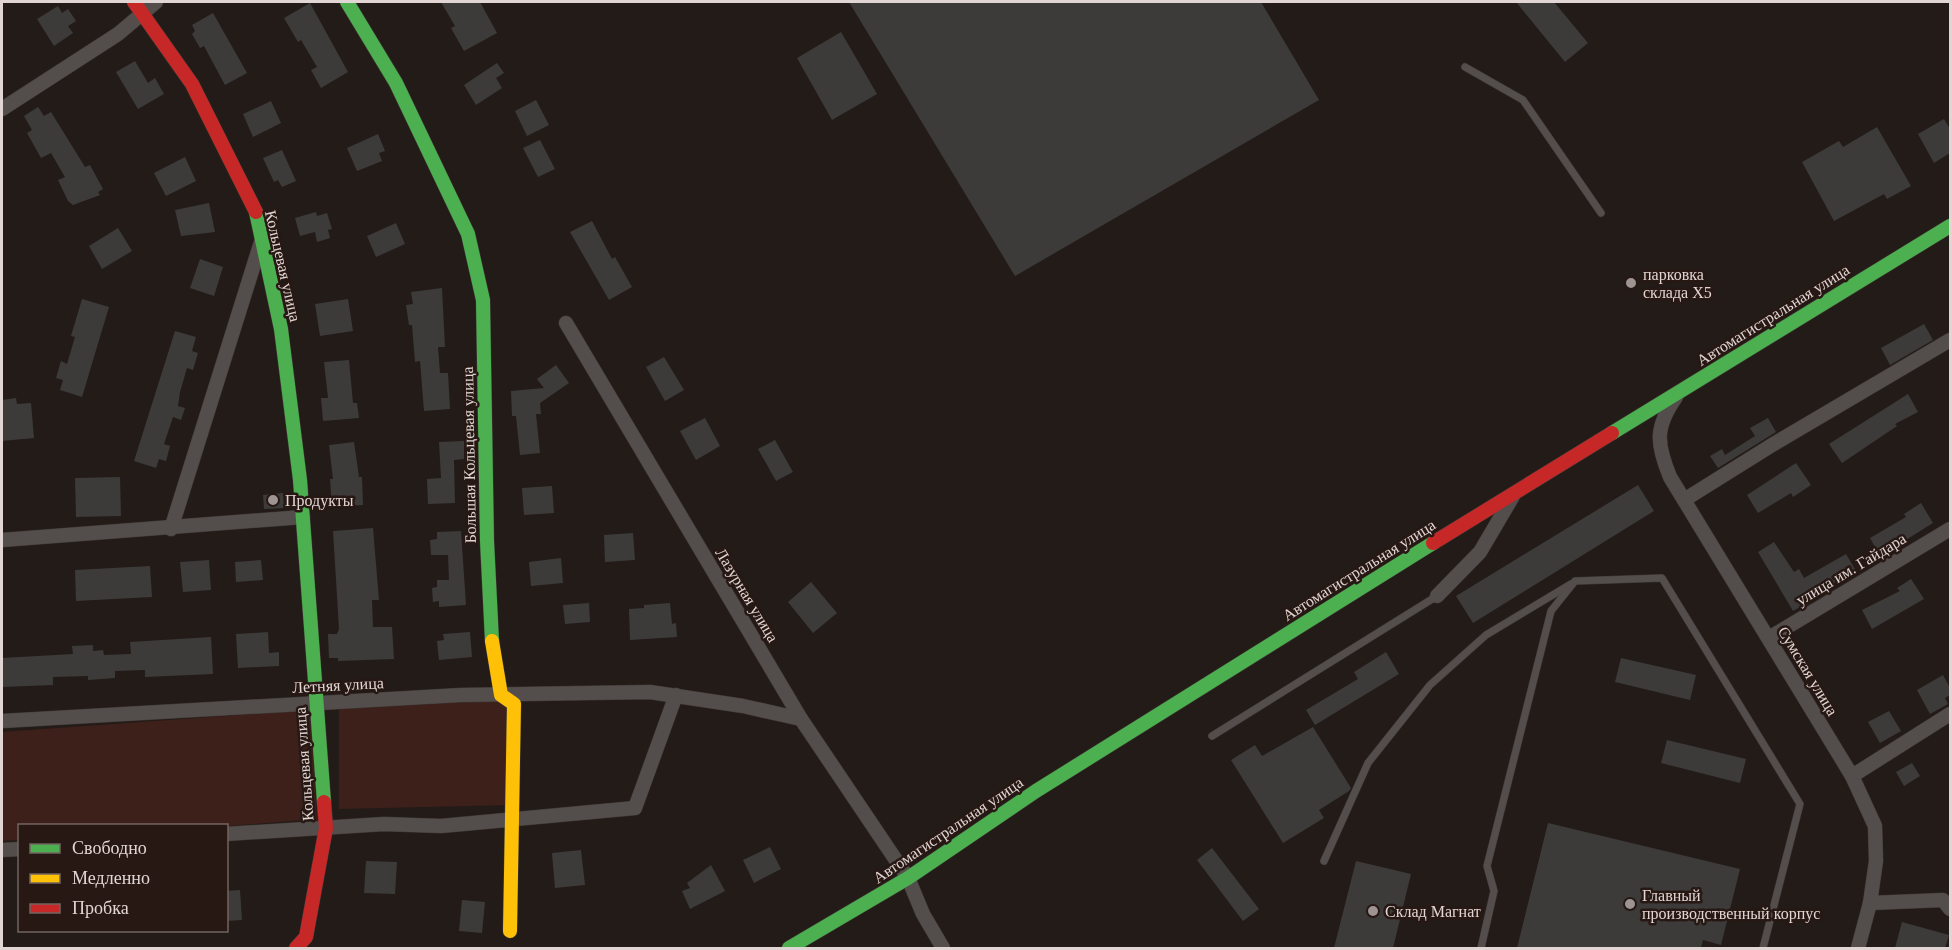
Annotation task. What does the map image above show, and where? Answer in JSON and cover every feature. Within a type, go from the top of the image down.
[{"type":"street","name":"Кольцевая улица","points":[[134,2],[192,84],[255,209],[281,329],[303,517],[326,828],[306,937],[296,948]]},
{"type":"street","points":[[2,109],[118,34],[156,2]]},
{"type":"street","name":"Большая Кольцевая улица","points":[[347,2],[396,83],[468,234],[483,300],[487,541],[493,651],[501,695],[514,704],[510,931]]},
{"type":"street","name":"Автомагистральная улица","points":[[789,948],[908,878],[1036,791],[1516,492],[1950,226]]},
{"type":"street","points":[[171,529],[261,242]]},
{"type":"street","name":"Лазурная улица","points":[[566,322],[801,719],[908,878],[923,914],[943,948]]},
{"type":"street","points":[[1684,500],[1950,340]]},
{"type":"street","name":"Сумская улица","points":[[1679,393],[1667,411],[1659,431],[1659,452],[1670,477],[1852,776],[1875,826],[1876,861],[1870,903],[1858,948]]},
{"type":"street","points":[[1437,596],[1480,552],[1516,492]]},
{"type":"street","points":[[2,540],[171,529],[303,517]]},
{"type":"street","name":"улица им. Гайдара","points":[[1769,638],[1950,529]]},
{"type":"street","name":"Летняя улица","points":[[2,721],[316,702],[650,692],[743,706],[801,719]]},
{"type":"street","points":[[228,834],[384,824],[441,826],[635,808],[676,695]]},
{"type":"street","points":[[1852,776],[1950,714]]},
{"type":"street","points":[[2,850],[18,849]]},
{"type":"street","points":[[1870,903],[1948,901]]},
{"type":"lane","points":[[1465,67],[1523,100],[1601,213]]},
{"type":"lane","points":[[1324,861],[1368,763],[1430,685],[1486,635],[1575,581],[1662,578],[1800,804],[1763,948]]},
{"type":"lane","points":[[1480,948],[1494,891],[1487,866],[1551,611],[1575,581]]},
{"type":"lane","points":[[1212,736],[1437,596]]},
{"type":"shaded area","points":[[519,699],[514,805],[339,809],[339,709]]},
{"type":"shaded area","points":[[310,710],[317,819],[228,826],[228,824],[18,824],[18,840],[2,841],[2,732]]},
{"type":"building","points":[[441,2],[480,2],[497,33],[464,51],[451,28],[455,26]]},
{"type":"building","points":[[849,2],[1261,2],[1319,100],[1015,276]]},
{"type":"building","points":[[1516,2],[1554,2],[1588,43],[1565,62]]},
{"type":"building","points":[[310,3],[348,72],[321,88],[311,70],[317,67],[301,40],[298,42],[284,18]]},
{"type":"building","points":[[58,6],[62,13],[68,9],[76,21],[68,26],[73,33],[54,46],[37,19]]},
{"type":"building","points":[[213,13],[247,73],[225,85],[204,46],[200,48],[192,34],[195,31],[192,25]]},
{"type":"building","points":[[841,32],[877,94],[832,120],[797,58]]},
{"type":"building","points":[[135,61],[148,83],[155,78],[164,94],[138,109],[116,72]]},
{"type":"building","points":[[497,63],[504,73],[496,78],[502,88],[476,105],[464,85]]},
{"type":"building","points":[[536,100],[549,125],[527,136],[515,111]]},
{"type":"building","points":[[271,101],[281,123],[253,137],[243,114]]},
{"type":"building","points":[[38,107],[44,116],[51,112],[85,167],[90,165],[103,189],[98,192],[100,195],[73,205],[68,201],[58,180],[65,177],[51,153],[41,158],[27,133],[32,130],[24,116]]},
{"type":"building","points":[[1944,119],[1950,129],[1950,153],[1934,163],[1918,134]]},
{"type":"building","points":[[1877,127],[1911,186],[1887,199],[1884,194],[1834,221],[1802,162],[1839,141],[1843,147]]},
{"type":"building","points":[[378,134],[385,151],[379,153],[382,161],[357,171],[347,148]]},
{"type":"building","points":[[540,140],[555,169],[538,177],[523,148]]},
{"type":"building","points":[[282,150],[296,181],[282,187],[278,180],[274,182],[263,158]]},
{"type":"building","points":[[185,157],[196,181],[166,196],[154,173]]},
{"type":"building","points":[[209,203],[215,232],[181,236],[175,210]]},
{"type":"building","points":[[316,212],[317,216],[327,213],[332,229],[328,230],[330,238],[317,242],[315,232],[300,236],[295,218]]},
{"type":"building","points":[[592,221],[612,259],[615,257],[632,287],[609,300],[570,232]]},
{"type":"building","points":[[396,223],[405,244],[376,257],[367,236]]},
{"type":"building","points":[[118,228],[132,251],[102,269],[89,246]]},
{"type":"building","points":[[200,259],[223,267],[214,296],[190,288]]},
{"type":"building","points":[[442,288],[445,347],[438,347],[440,373],[448,373],[450,409],[424,411],[420,361],[415,362],[412,325],[409,325],[406,305],[413,304],[411,292]]},
{"type":"building","points":[[82,299],[109,307],[82,397],[60,390],[63,380],[56,378],[61,361],[67,364],[75,337],[71,336]]},
{"type":"building","points":[[348,299],[353,331],[320,336],[315,304]]},
{"type":"building","points":[[1924,324],[1933,340],[1890,365],[1881,348]]},
{"type":"building","points":[[175,331],[196,337],[192,351],[198,353],[193,370],[187,368],[180,392],[178,406],[185,408],[181,420],[173,417],[164,444],[170,446],[166,461],[159,459],[156,468],[134,461]]},
{"type":"building","points":[[664,357],[684,390],[665,401],[646,367]]},
{"type":"building","points":[[349,360],[353,403],[357,403],[359,418],[323,421],[321,398],[328,398],[324,362]]},
{"type":"building","points":[[556,365],[569,383],[540,403],[541,414],[536,414],[540,453],[520,455],[516,416],[512,416],[511,391],[544,388],[537,379]]},
{"type":"building","points":[[1908,394],[1918,412],[1895,424],[1897,426],[1842,463],[1829,444]]},
{"type":"building","points":[[16,398],[17,404],[31,403],[34,438],[2,441],[2,400]]},
{"type":"building","points":[[705,418],[720,446],[696,460],[680,431]]},
{"type":"building","points":[[1768,418],[1776,432],[1718,468],[1710,456],[1722,449],[1725,455],[1755,436],[1750,428]]},
{"type":"building","points":[[775,440],[793,472],[776,481],[758,449]]},
{"type":"building","points":[[464,441],[464,459],[454,460],[455,503],[428,504],[427,479],[441,478],[439,442]]},
{"type":"building","points":[[354,442],[359,477],[362,477],[363,505],[332,507],[330,479],[333,479],[329,445]]},
{"type":"building","points":[[1796,463],[1811,485],[1793,497],[1791,493],[1758,513],[1747,495]]},
{"type":"building","points":[[120,477],[121,516],[76,517],[75,478]]},
{"type":"building","points":[[1638,485],[1654,511],[1473,623],[1456,596]]},
{"type":"building","points":[[552,486],[554,513],[524,515],[522,488]]},
{"type":"building","points":[[283,493],[284,508],[264,509],[263,495]]},
{"type":"building","points":[[1921,503],[1933,523],[1880,556],[1870,538],[1906,517],[1904,514]]},
{"type":"building","points":[[373,528],[379,600],[372,600],[373,627],[392,627],[394,659],[338,661],[338,658],[329,658],[328,634],[337,634],[339,629],[333,531]]},
{"type":"building","points":[[461,531],[466,605],[439,607],[439,601],[433,602],[432,588],[437,587],[437,580],[449,580],[448,555],[431,555],[430,540],[437,539],[437,532]]},
{"type":"building","points":[[633,533],[635,560],[605,562],[604,535]]},
{"type":"building","points":[[1774,542],[1794,572],[1799,569],[1804,578],[1846,554],[1856,571],[1814,594],[1816,598],[1793,611],[1758,552]]},
{"type":"building","points":[[561,558],[563,583],[531,586],[529,562]]},
{"type":"building","points":[[209,560],[211,590],[183,592],[180,562]]},
{"type":"building","points":[[261,560],[263,580],[236,582],[235,562]]},
{"type":"building","points":[[150,566],[152,597],[76,601],[75,570]]},
{"type":"building","points":[[1911,579],[1924,599],[1872,629],[1862,610],[1900,591],[1897,588]]},
{"type":"building","points":[[811,582],[837,613],[813,633],[788,602]]},
{"type":"building","points":[[589,603],[590,622],[565,624],[563,605]]},
{"type":"building","points":[[670,603],[672,624],[676,623],[677,637],[630,640],[629,609]]},
{"type":"building","points":[[268,632],[269,653],[279,652],[279,666],[238,668],[236,634]]},
{"type":"building","points":[[470,632],[472,657],[439,660],[437,641],[444,640],[443,634]]},
{"type":"building","points":[[211,637],[213,674],[145,677],[145,670],[115,671],[115,678],[88,680],[88,676],[53,677],[53,685],[2,687],[2,658],[73,654],[72,646],[93,645],[93,651],[103,650],[104,655],[131,654],[130,642]]},
{"type":"building","points":[[1386,652],[1399,674],[1315,725],[1306,710],[1358,679],[1354,672]]},
{"type":"building","points":[[1621,658],[1696,675],[1690,700],[1615,682]]},
{"type":"building","points":[[1943,675],[1950,688],[1950,695],[1945,698],[1948,704],[1930,714],[1917,690]]},
{"type":"building","points":[[1889,711],[1901,731],[1880,743],[1868,722]]},
{"type":"building","points":[[1313,727],[1351,788],[1319,810],[1324,818],[1283,843],[1231,760],[1255,745],[1262,756]]},
{"type":"building","points":[[1667,740],[1746,759],[1740,783],[1661,763]]},
{"type":"building","points":[[1912,763],[1920,776],[1904,786],[1896,772]]},
{"type":"building","name":"Главный производственный корпус","points":[[1548,823],[1740,869],[1721,945],[1703,940],[1701,948],[1517,948]]},
{"type":"building","points":[[770,847],[781,869],[754,883],[743,860]]},
{"type":"building","points":[[1212,848],[1259,909],[1243,921],[1197,860]]},
{"type":"building","points":[[581,850],[585,885],[555,888],[552,853]]},
{"type":"building","points":[[366,861],[397,862],[395,894],[364,893]]},
{"type":"building","name":"Склад Магнат","points":[[1356,861],[1411,874],[1393,948],[1334,948]]},
{"type":"building","points":[[711,865],[725,891],[690,909],[682,891],[690,888],[687,883]]},
{"type":"building","points":[[240,890],[242,920],[228,921],[228,891]]},
{"type":"building","points":[[462,900],[485,902],[482,933],[459,931]]},
{"type":"building","points":[[1902,922],[1949,935],[1945,948],[1895,948]]},
{"type":"traffic: fast","points":[[347,2],[396,83],[468,234],[483,300],[487,541],[492,641]]},
{"type":"traffic: fast","points":[[256,212],[281,329],[300,480],[324,802]]},
{"type":"traffic: fast","points":[[1612,433],[1950,226]]},
{"type":"traffic: fast","points":[[789,948],[908,878],[1036,791],[1433,543]]},
{"type":"traffic: slow","points":[[492,641],[501,695],[514,704],[510,931]]},
{"type":"traffic: jam","points":[[134,2],[192,84],[256,212]]},
{"type":"traffic: jam","points":[[1433,543],[1612,433]]},
{"type":"traffic: jam","points":[[296,948],[306,937],[326,828],[324,802]]},
{"type":"place","name":"парковка склада X5","points":[[1631,283]]},
{"type":"place","name":"Продукты","points":[[273,500]]},
{"type":"place","name":"Главный производственный корпус","points":[[1630,904]]},
{"type":"place","name":"Склад Магнат","points":[[1373,911]]}]
